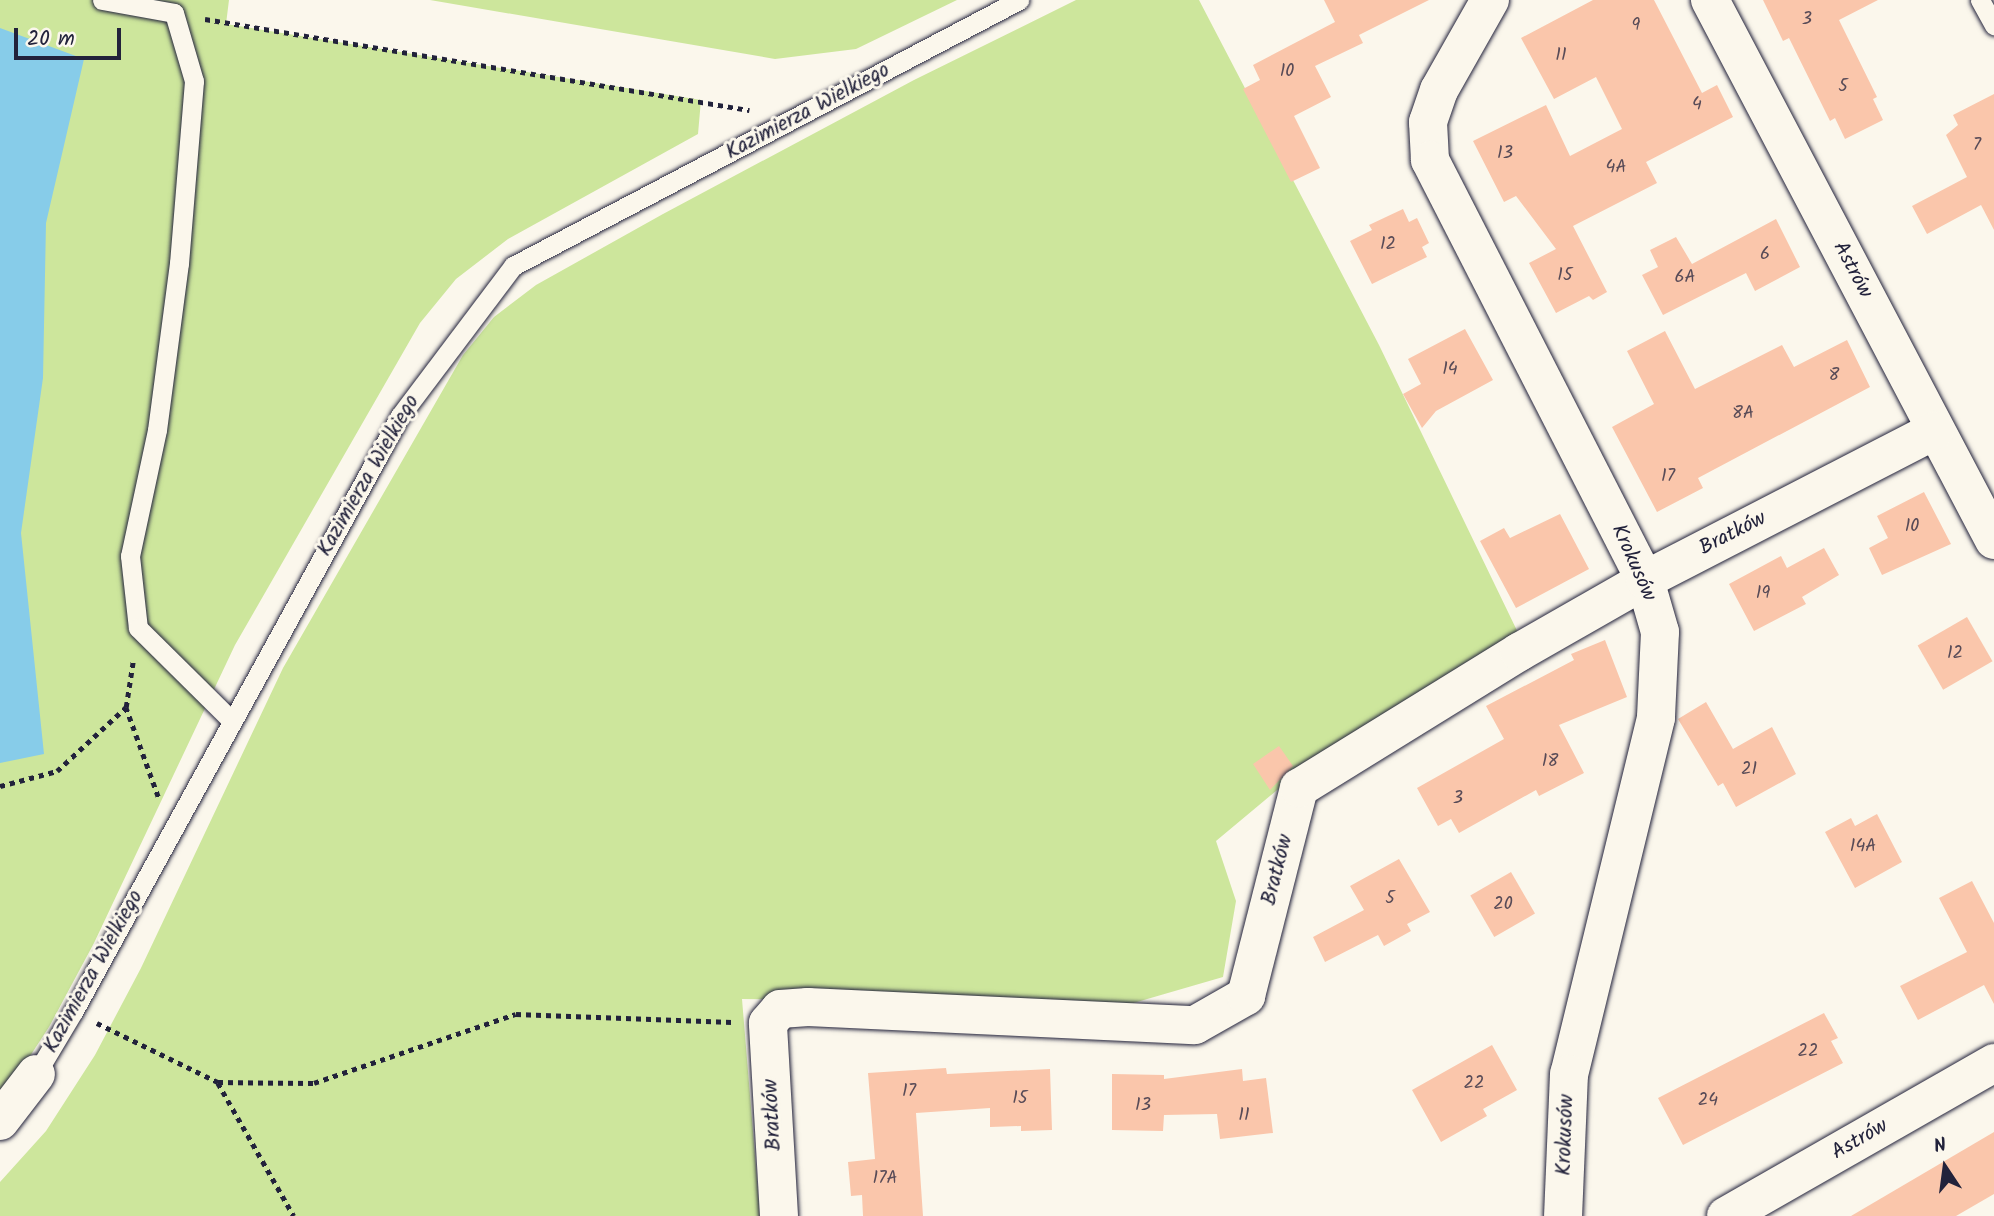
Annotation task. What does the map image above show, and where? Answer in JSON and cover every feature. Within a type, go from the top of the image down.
[{"type":"street","name":"Krokusów","points":[[1490,0],[1439,90],[1428,122],[1430,160],[1645,580],[1660,632],[1656,718],[1569,1074],[1563,1216]]},
{"type":"street","name":"Astrów","points":[[1710,0],[1994,540]]},
{"type":"street","name":"Bratków","points":[[779,1216],[768,1023],[780,1009],[808,1007],[1195,1025],[1246,996],[1299,788],[1519,652],[1645,580],[1935,430]]},
{"type":"street","name":"Astrów","points":[[1726,1216],[1994,1063]]},
{"type":"street","name":"Kazimierza Wielkiego","points":[[0,1121],[36,1074]]},
{"type":"lane","points":[[102,0],[174,13],[194,81],[179,263],[157,430],[130,556],[138,628],[232,721]]},
{"type":"lane","name":"Kazimierza Wielkiego","points":[[36,1074],[73,1012],[400,416],[513,266],[798,119],[1019,0]]},
{"type":"lane","points":[[1980,0],[1994,26]]},
{"type":"path","points":[[174,13],[798,119]]},
{"type":"path","points":[[138,628],[126,707],[172,832]]},
{"type":"path","points":[[0,786],[57,771],[126,707]]},
{"type":"path","points":[[73,1012],[218,1082],[314,1083],[516,1014],[768,1023]]},
{"type":"path","points":[[218,1082],[294,1216]]},
{"type":"green space","points":[[0,0],[229,0],[226,24],[701,100],[698,134],[508,239],[456,279],[420,323],[235,645],[94,943],[49,1027],[0,1102]]},
{"type":"green space","points":[[430,0],[957,0],[856,49],[775,59]]},
{"type":"green space","points":[[1076,0],[1199,0],[1379,345],[1523,643],[1301,770],[1216,841],[1236,901],[1223,977],[1130,1004],[742,999],[760,1216],[0,1216],[0,1182],[46,1131],[95,1055],[141,968],[283,668],[463,355],[494,317],[536,285],[663,214],[914,80]]},
{"type":"water","points":[[0,28],[84,59],[46,223],[43,378],[21,533],[44,754],[0,763]]},
{"type":"building","points":[[1324,0],[1429,0],[1359,35],[1363,43],[1315,66],[1331,97],[1294,116],[1320,168],[1291,182],[1243,89],[1260,80],[1253,65],[1335,22]]},
{"type":"building","points":[[1593,0],[1654,0],[1702,93],[1717,85],[1733,117],[1646,162],[1657,183],[1573,226],[1607,292],[1593,300],[1589,296],[1556,313],[1529,263],[1556,249],[1516,196],[1504,202],[1473,141],[1546,105],[1570,156],[1622,129],[1596,77],[1554,99],[1521,38]]},
{"type":"building","points":[[1763,0],[1878,0],[1839,20],[1877,97],[1873,99],[1883,120],[1845,139],[1835,118],[1830,121],[1789,38],[1783,41]]},
{"type":"building","points":[[1994,94],[1994,230],[1981,205],[1927,234],[1912,206],[1967,177],[1946,135],[1958,125],[1953,115]]},
{"type":"building","points":[[1403,209],[1409,222],[1417,218],[1429,243],[1422,247],[1427,257],[1372,284],[1350,241],[1372,230],[1369,225]]},
{"type":"building","points":[[1776,219],[1800,267],[1755,291],[1746,273],[1663,315],[1642,275],[1658,267],[1650,250],[1676,237],[1692,264]]},
{"type":"building","points":[[1465,329],[1493,380],[1436,411],[1422,428],[1403,394],[1421,384],[1408,359]]},
{"type":"building","points":[[1665,331],[1695,389],[1782,345],[1794,367],[1847,340],[1870,387],[1698,478],[1703,488],[1657,512],[1612,427],[1654,404],[1627,351]]},
{"type":"building","points":[[1924,492],[1951,544],[1882,575],[1869,548],[1888,538],[1877,516]]},
{"type":"building","points":[[1560,514],[1589,569],[1516,608],[1480,541],[1504,528],[1510,538]]},
{"type":"building","points":[[1824,548],[1839,575],[1802,597],[1806,604],[1754,631],[1729,584],[1781,556],[1787,568]]},
{"type":"building","points":[[1967,617],[1992,661],[1943,690],[1918,646]]},
{"type":"building","points":[[1605,640],[1627,697],[1559,725],[1584,773],[1539,796],[1536,790],[1459,833],[1451,819],[1438,826],[1417,788],[1504,739],[1486,706],[1574,660],[1571,654]]},
{"type":"building","points":[[1706,702],[1733,749],[1772,727],[1796,774],[1736,807],[1723,783],[1718,786],[1678,719]]},
{"type":"building","points":[[1279,746],[1293,766],[1270,790],[1253,764]]},
{"type":"building","points":[[1877,814],[1902,862],[1855,888],[1825,832],[1851,818],[1855,826]]},
{"type":"building","points":[[1399,859],[1430,912],[1407,924],[1411,931],[1384,946],[1378,935],[1325,962],[1313,937],[1364,910],[1350,886]]},
{"type":"building","points":[[1511,872],[1535,914],[1494,937],[1470,895]]},
{"type":"building","points":[[1972,881],[1994,923],[1994,1004],[1984,985],[1918,1020],[1900,986],[1967,952],[1939,898]]},
{"type":"building","points":[[1824,1013],[1838,1038],[1831,1041],[1843,1063],[1683,1145],[1658,1098]]},
{"type":"building","points":[[1492,1045],[1517,1090],[1483,1109],[1487,1116],[1441,1142],[1412,1090]]},
{"type":"building","points":[[946,1068],[947,1074],[1050,1069],[1052,1130],[1021,1131],[1021,1126],[990,1127],[990,1108],[916,1113],[923,1216],[863,1216],[862,1195],[851,1196],[848,1162],[875,1159],[868,1073]]},
{"type":"building","points":[[1242,1069],[1243,1081],[1266,1078],[1273,1133],[1220,1139],[1217,1114],[1164,1115],[1163,1131],[1112,1130],[1112,1074],[1164,1075],[1164,1079]]},
{"type":"building","points":[[1994,1132],[1994,1194],[1956,1216],[1851,1216]]}]
